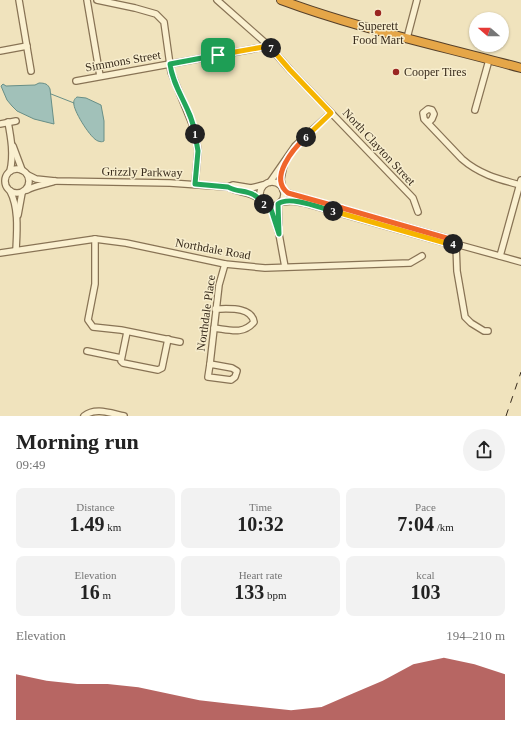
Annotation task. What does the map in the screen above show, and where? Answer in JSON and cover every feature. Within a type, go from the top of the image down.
[{"type":"highway","points":[[281,0],[331,18],[521,68]]},
{"type":"street","points":[[19,0],[31,71]]},
{"type":"street","points":[[87,0],[100,76]]},
{"type":"street","points":[[97,0],[156,14],[164,22],[172,72],[195,131],[198,151],[195,184]]},
{"type":"street","name":"North Clayton Street","points":[[217,0],[269,46],[412,198],[418,212]]},
{"type":"street","points":[[407,38],[417,0]]},
{"type":"street","points":[[0,51],[27,46]]},
{"type":"street","name":"Simmons Street","points":[[76,81],[269,46]]},
{"type":"street","points":[[475,110],[489,60]]},
{"type":"street","points":[[270,182],[295,146],[331,113]]},
{"type":"street","points":[[0,124],[16,121]]},
{"type":"street","points":[[8,122],[12,164],[5,181],[8,190],[14,198],[17,219],[16,250]]},
{"type":"street","points":[[428,123],[462,159],[473,168],[484,174],[520,182],[500,256]]},
{"type":"street","points":[[11,142],[22,170],[28,175],[29,183],[24,192],[17,219]]},
{"type":"street","points":[[279,234],[280,203],[283,198],[281,179],[286,161]]},
{"type":"street","points":[[0,177],[18,169],[22,170]]},
{"type":"street","name":"Grizzly Parkway","points":[[28,175],[36,179],[55,181],[142,182],[228,187],[233,185],[256,187],[263,185]]},
{"type":"street","name":"Grizzly Parkway","points":[[24,192],[35,185],[48,184],[55,181]]},
{"type":"street","points":[[488,331],[484,331],[471,323],[465,317],[458,271],[456,244],[450,239],[297,196],[288,193],[276,182],[270,182],[263,185],[259,192],[263,203],[270,206],[293,201],[304,203],[449,244],[456,244],[521,262]]},
{"type":"street","points":[[0,185],[18,194],[24,192]]},
{"type":"street","name":"Grizzly Parkway","points":[[228,187],[233,190],[252,194],[261,200]]},
{"type":"street","points":[[270,206],[279,234],[285,267]]},
{"type":"street","points":[[95,239],[95,284],[88,320],[94,327],[180,342]]},
{"type":"street","name":"Northdale Road","points":[[0,252],[95,239],[126,243],[225,264],[265,268],[410,263],[422,256]]},
{"type":"street","name":"Northdale Place","points":[[210,364],[232,368],[237,371],[236,377],[231,380],[208,377],[218,285],[225,264]]},
{"type":"street","points":[[214,328],[244,331],[250,328],[254,322],[253,317],[248,312],[215,309]]},
{"type":"street","points":[[127,332],[121,358],[123,363],[161,370],[168,339]]},
{"type":"street","points":[[87,351],[121,358]]},
{"type":"street","points":[[84,416],[90,411],[104,411],[124,416]]},
{"type":"water","points":[[39,83],[46,84],[50,89],[54,124],[34,119],[17,111],[7,100],[1,86],[3,84],[6,86],[35,85]]},
{"type":"water","points":[[77,97],[86,98],[101,105],[104,121],[104,141],[100,142],[91,136],[77,114],[74,100]]},
{"type":"waterway","points":[[51,94],[74,103]]},
{"type":"railway","points":[[506,416],[521,372]]},
{"type":"place","name":"Superett Food Mart","points":[[378,13]]},
{"type":"place","name":"Cooper Tires","points":[[396,72]]},
{"type":"route","points":[[269,46],[331,113],[295,146],[286,161],[282,174],[281,179],[284,190],[297,196],[450,239],[456,244],[449,244],[293,201],[281,202],[278,204],[279,234],[270,206],[263,203],[255,195],[233,190],[228,187],[195,184],[198,151],[195,131],[177,88],[170,64],[218,55],[269,46]]}]
